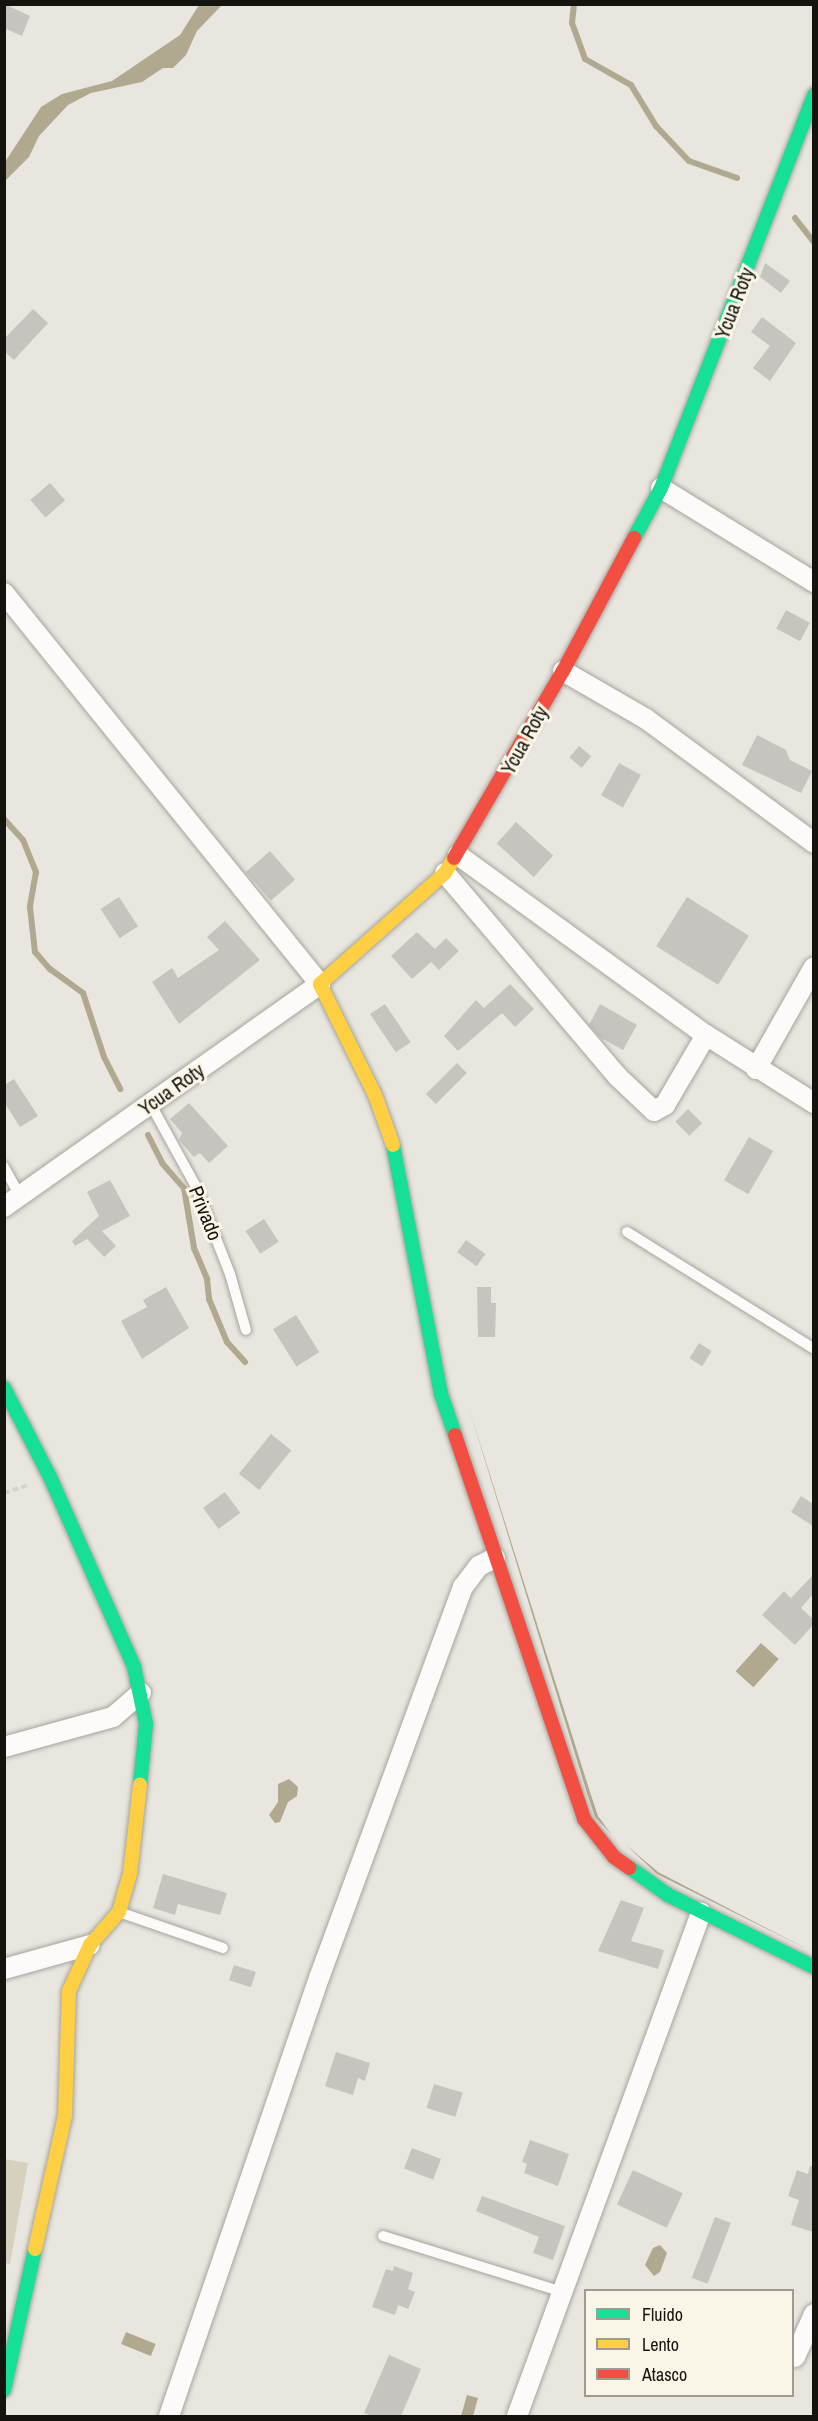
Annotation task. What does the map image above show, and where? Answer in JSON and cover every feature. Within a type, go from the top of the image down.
[{"type":"street","name":"Ycua Roty","points":[[12,1202],[320,984],[445,873],[458,855],[563,671],[661,488],[813,95]]},
{"type":"street","points":[[661,488],[813,582]]},
{"type":"street","points":[[4,593],[320,984],[370,1085],[399,1163],[441,1394],[584,1819],[614,1857],[701,1912],[813,1967]]},
{"type":"street","points":[[563,671],[646,718],[813,843]]},
{"type":"street","points":[[458,855],[706,1035],[756,1069],[813,1103]]},
{"type":"street","points":[[445,873],[617,1076],[654,1111],[666,1105],[706,1035]]},
{"type":"street","points":[[756,1069],[813,968]]},
{"type":"street","points":[[4,1388],[93,1570],[141,1693],[146,1724],[138,1824],[119,1912],[90,1944],[69,1991],[65,2116],[4,2390]]},
{"type":"street","points":[[169,2416],[319,1978],[463,1587],[479,1566],[495,1558]]},
{"type":"street","points":[[4,1747],[113,1717],[141,1693]]},
{"type":"street","points":[[517,2416],[701,1912]]},
{"type":"street","points":[[4,1969],[90,1944]]},
{"type":"street","points":[[795,2357],[813,2314]]},
{"type":"lane","name":"Privado","points":[[150,1103],[195,1185],[230,1274],[246,1330]]},
{"type":"lane","points":[[4,1167],[12,1202]]},
{"type":"lane","points":[[627,1232],[813,1349]]},
{"type":"lane","points":[[119,1912],[223,1948]]},
{"type":"lane","points":[[383,2236],[562,2292]]},
{"type":"shaded area","points":[[199,5],[222,5],[197,31],[186,55],[173,68],[163,68],[142,82],[91,93],[68,105],[39,136],[29,157],[5,181],[5,162],[41,107],[62,94],[112,81],[180,35]]},
{"type":"shaded area","points":[[468,1405],[598,1816],[611,1834],[595,1817],[587,1793]]},
{"type":"shaded area","points":[[761,1643],[779,1659],[753,1687],[736,1671]]},
{"type":"shaded area","points":[[289,1779],[298,1787],[297,1796],[288,1802],[280,1822],[275,1823],[269,1815],[278,1802],[278,1784]]},
{"type":"shaded area","points":[[625,1844],[658,1872],[813,1952],[657,1874]]},
{"type":"shaded area","points":[[4,2159],[28,2163],[10,2264],[5,2263]]},
{"type":"shaded area","points":[[660,2245],[667,2253],[660,2272],[654,2276],[645,2265],[653,2248]]},
{"type":"shaded area","points":[[126,2332],[156,2344],[151,2356],[121,2344]]},
{"type":"shaded area","points":[[467,2395],[478,2398],[473,2416],[461,2416]]},
{"type":"building","points":[[4,4],[30,16],[22,36],[4,28]]},
{"type":"building","points":[[765,263],[790,281],[781,293],[760,277]]},
{"type":"building","points":[[33,309],[48,323],[14,360],[4,351],[4,339]]},
{"type":"building","points":[[762,317],[796,343],[770,381],[753,368],[770,346],[751,332]]},
{"type":"building","points":[[50,483],[65,500],[45,517],[30,500]]},
{"type":"building","points":[[786,610],[810,623],[800,641],[776,629]]},
{"type":"building","points":[[757,735],[786,750],[790,760],[812,771],[801,793],[742,765]]},
{"type":"building","points":[[579,746],[591,756],[582,768],[569,757]]},
{"type":"building","points":[[619,763],[641,775],[623,807],[601,795]]},
{"type":"building","points":[[516,822],[553,855],[534,877],[497,844]]},
{"type":"building","points":[[270,851],[295,880],[271,901],[246,872]]},
{"type":"building","points":[[119,897],[138,926],[120,938],[101,909]]},
{"type":"building","points":[[687,897],[749,936],[718,985],[656,946]]},
{"type":"building","points":[[225,921],[260,960],[179,1024],[152,982],[172,968],[178,978],[219,950],[207,937]]},
{"type":"building","points":[[417,932],[435,949],[446,938],[459,951],[439,970],[431,962],[412,979],[391,956]]},
{"type":"building","points":[[510,984],[534,1009],[515,1027],[502,1013],[458,1051],[444,1036],[476,1000],[484,1008]]},
{"type":"building","points":[[385,1004],[411,1042],[396,1052],[370,1014]]},
{"type":"building","points":[[600,1004],[637,1025],[623,1050],[601,1038],[589,1025]]},
{"type":"building","points":[[457,1063],[467,1073],[436,1104],[426,1094]]},
{"type":"building","points":[[14,1079],[38,1116],[20,1127],[4,1102],[4,1085]]},
{"type":"building","points":[[189,1103],[228,1146],[209,1163],[200,1153],[194,1157],[179,1140],[182,1133],[170,1119]]},
{"type":"building","points":[[688,1109],[702,1123],[689,1136],[675,1122]]},
{"type":"building","points":[[749,1137],[773,1151],[748,1194],[724,1180]]},
{"type":"building","points":[[110,1180],[130,1216],[102,1231],[116,1246],[104,1257],[87,1239],[75,1246],[72,1241],[99,1216],[87,1192]]},
{"type":"building","points":[[264,1219],[279,1242],[260,1254],[246,1231]]},
{"type":"building","points":[[466,1240],[485,1254],[477,1266],[457,1252]]},
{"type":"building","points":[[166,1287],[189,1328],[142,1359],[121,1321],[147,1307],[143,1300]]},
{"type":"building","points":[[477,1287],[491,1287],[491,1303],[496,1303],[495,1337],[478,1337]]},
{"type":"building","points":[[296,1315],[319,1352],[296,1367],[273,1329]]},
{"type":"building","points":[[699,1343],[712,1351],[702,1366],[689,1358]]},
{"type":"building","points":[[271,1434],[291,1450],[259,1490],[239,1474]]},
{"type":"building","points":[[225,1492],[240,1513],[218,1529],[203,1508]]},
{"type":"building","points":[[801,1496],[813,1504],[813,1526],[791,1512]]},
{"type":"building","points":[[813,1575],[813,1594],[801,1608],[813,1619],[813,1625],[795,1645],[762,1615],[784,1591],[791,1598]]},
{"type":"building","points":[[163,1874],[227,1893],[220,1915],[178,1904],[175,1915],[153,1908]]},
{"type":"building","points":[[621,1900],[644,1908],[631,1941],[664,1950],[658,1969],[598,1951]]},
{"type":"building","points":[[234,1965],[256,1972],[251,1987],[229,1980]]},
{"type":"building","points":[[336,2052],[370,2063],[365,2081],[358,2078],[353,2095],[325,2086]]},
{"type":"building","points":[[434,2084],[463,2093],[455,2117],[427,2108]]},
{"type":"building","points":[[530,2140],[569,2154],[558,2186],[524,2173],[527,2164],[522,2162]]},
{"type":"building","points":[[412,2148],[441,2159],[433,2180],[404,2169]]},
{"type":"building","points":[[810,2166],[813,2167],[813,2232],[791,2225],[799,2200],[788,2196],[797,2170],[808,2174]]},
{"type":"building","points":[[633,2170],[683,2193],[667,2228],[617,2204]]},
{"type":"building","points":[[482,2196],[565,2226],[553,2260],[533,2253],[539,2237],[476,2211]]},
{"type":"building","points":[[715,2217],[731,2223],[708,2284],[692,2278]]},
{"type":"building","points":[[394,2266],[413,2273],[408,2289],[415,2292],[408,2309],[398,2305],[395,2315],[372,2307],[386,2269],[393,2271]]},
{"type":"building","points":[[389,2355],[421,2369],[401,2416],[372,2416],[364,2413]]},
{"type":"waterway","points":[[574,4],[572,23],[585,59],[631,85],[656,126],[689,161],[737,178]]},
{"type":"waterway","points":[[795,218],[814,242]]},
{"type":"waterway","points":[[4,819],[23,840],[36,872],[30,907],[35,952],[50,969],[83,993],[104,1057],[120,1089]]},
{"type":"waterway","points":[[148,1135],[162,1163],[184,1188],[194,1248],[207,1279],[209,1299],[227,1342],[245,1362]]},
{"type":"traffic: fast","points":[[634,538],[661,488],[814,95]]},
{"type":"traffic: fast","points":[[393,1145],[441,1394],[455,1435]]},
{"type":"traffic: fast","points":[[4,1388],[50,1477],[134,1667],[146,1724],[140,1785]]},
{"type":"traffic: fast","points":[[630,1868],[668,1895],[814,1967]]},
{"type":"traffic: fast","points":[[4,2390],[35,2249]]},
{"type":"traffic: slow","points":[[393,1145],[375,1095],[320,984],[445,873],[454,858]]},
{"type":"traffic: slow","points":[[35,2249],[65,2116],[69,1991],[90,1945],[119,1912],[130,1874],[140,1785]]},
{"type":"traffic: jam","points":[[454,858],[563,671],[634,538]]},
{"type":"traffic: jam","points":[[455,1435],[584,1819],[614,1857],[630,1868]]}]
